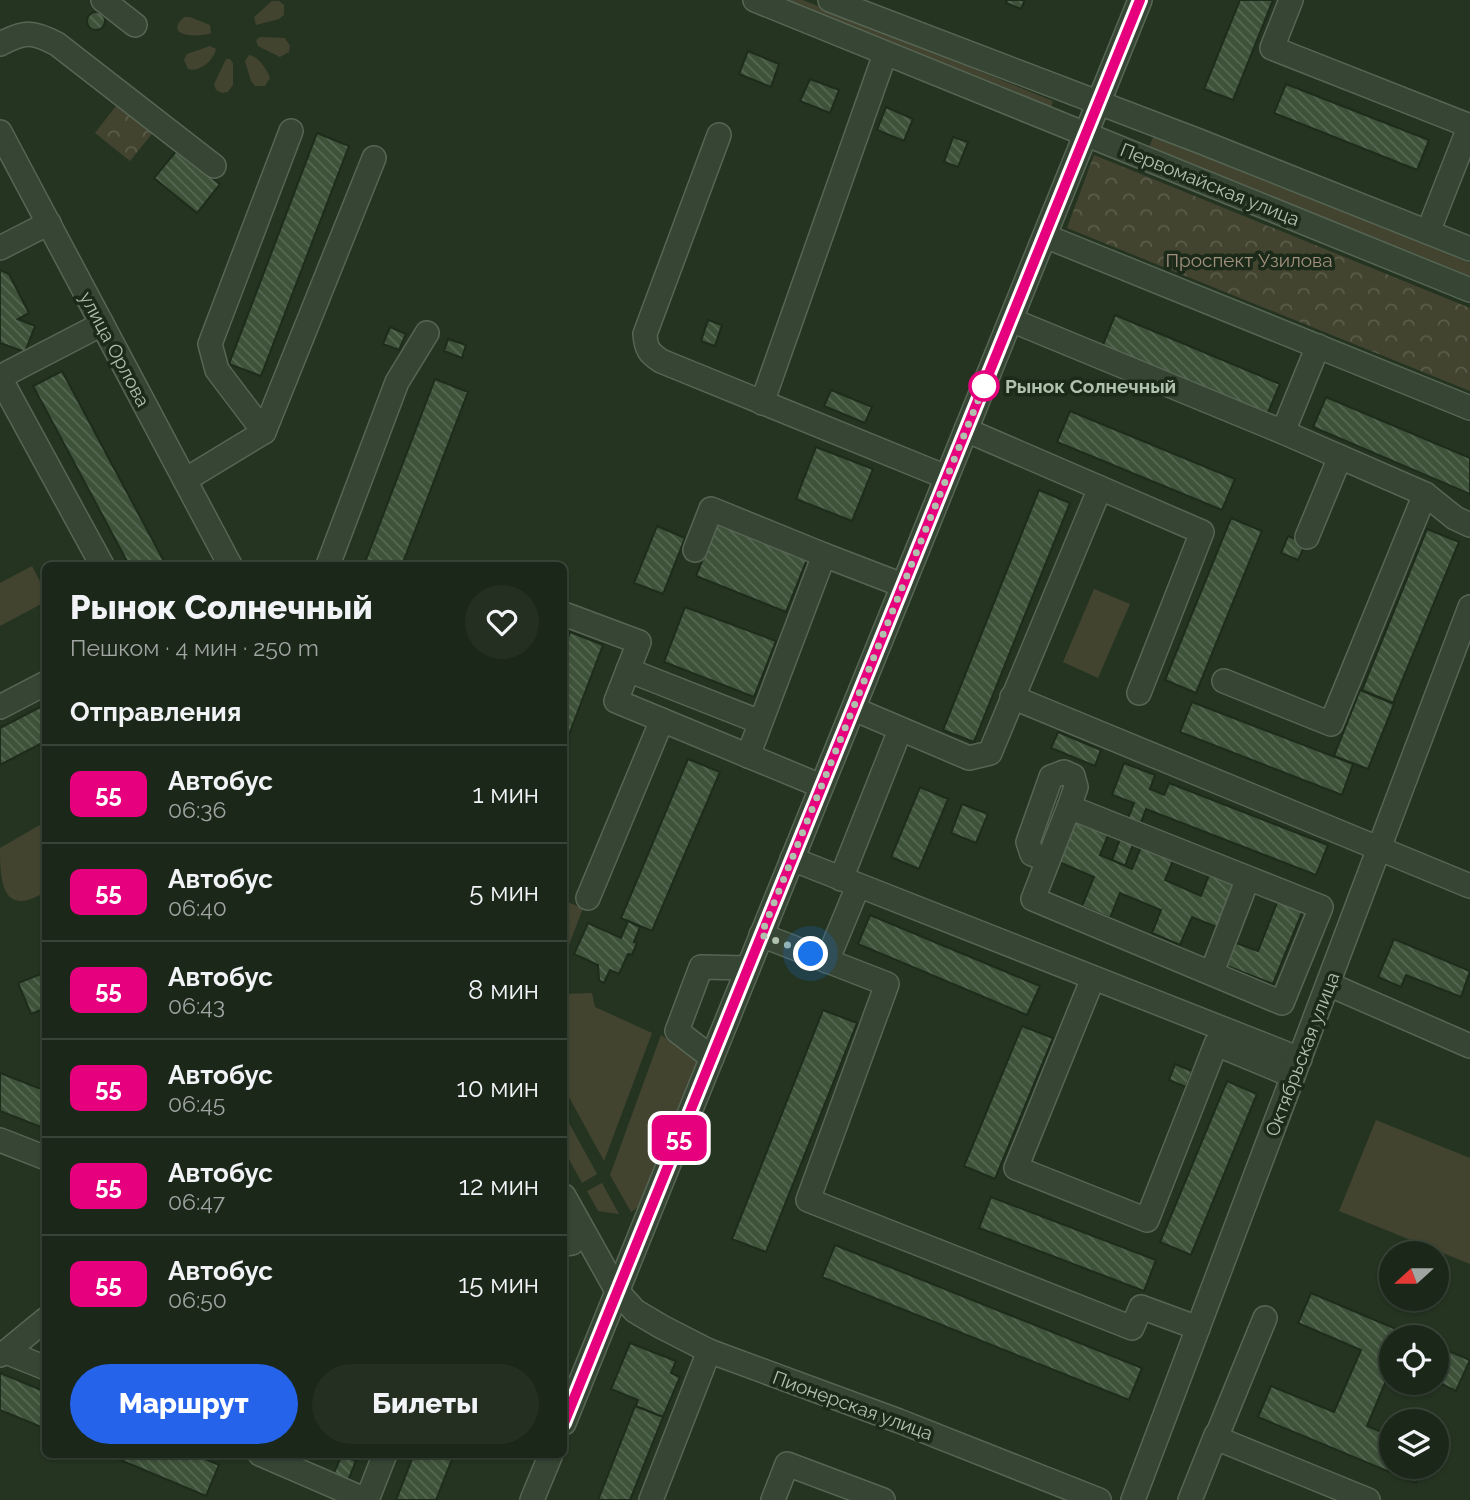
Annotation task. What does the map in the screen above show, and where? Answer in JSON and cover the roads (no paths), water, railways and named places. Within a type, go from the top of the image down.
[{"type":"street","points":[[103,0],[135,25]]},
{"type":"street","name":"Первомайская улица","points":[[755,0],[1470,290]]},
{"type":"street","name":"Первомайская улица","points":[[832,0],[1470,249]]},
{"type":"street","points":[[567,1416],[1140,0]]},
{"type":"street","points":[[1291,0],[1272,48],[1470,126],[1428,232]]},
{"type":"street","points":[[0,44],[20,34],[37,34],[57,44],[214,166]]},
{"type":"street","points":[[762,403],[886,54]]},
{"type":"street","points":[[264,432],[217,370],[210,344],[291,131]]},
{"type":"street","name":"улица Орлова","points":[[0,132],[228,562]]},
{"type":"street","points":[[719,135],[645,334],[649,353],[762,403],[946,477]]},
{"type":"street","points":[[185,480],[264,432],[374,158]]},
{"type":"street","points":[[0,248],[49,223]]},
{"type":"street","points":[[1045,236],[1470,408]]},
{"type":"street","points":[[1011,320],[1283,432],[1425,494],[1455,518],[1470,525]]},
{"type":"street","points":[[100,562],[0,378],[102,324]]},
{"type":"street","points":[[329,562],[397,382],[427,333]]},
{"type":"street","points":[[1283,432],[1318,346]]},
{"type":"street","points":[[966,430],[1202,532],[1139,693]]},
{"type":"street","points":[[1307,537],[1340,457]]},
{"type":"street","points":[[854,709],[969,758],[990,753],[1100,488]]},
{"type":"street","points":[[1224,681],[1331,724],[1425,494]]},
{"type":"street","points":[[695,550],[711,509],[902,585]]},
{"type":"street","points":[[748,756],[824,555]]},
{"type":"street","name":"Октябрьская улица","points":[[1133,1500],[1470,607]]},
{"type":"street","points":[[567,615],[639,642],[616,701],[821,786]]},
{"type":"street","points":[[628,670],[760,722]]},
{"type":"street","points":[[0,707],[42,684]]},
{"type":"street","points":[[1012,697],[1470,886]]},
{"type":"street","points":[[588,898],[662,720]]},
{"type":"street","points":[[827,961],[900,730]]},
{"type":"street","points":[[1048,860],[1032,854],[1028,842],[1051,777],[1063,772],[1073,776],[1076,787],[1069,807],[1033,899],[1315,1017]]},
{"type":"street","points":[[1069,807],[1321,907],[1282,1003]]},
{"type":"street","points":[[792,859],[1093,978],[1296,1067]]},
{"type":"street","points":[[1212,972],[1248,878]]},
{"type":"street","points":[[761,935],[887,984],[808,1200],[1132,1328],[1141,1307],[1198,1328]]},
{"type":"street","points":[[712,1058],[677,1031],[701,967],[748,968]]},
{"type":"street","points":[[1093,978],[1016,1168],[1147,1220],[1216,1044],[1296,1067]]},
{"type":"street","points":[[1328,984],[1470,1046]]},
{"type":"street","points":[[0,1140],[42,1156]]},
{"type":"street","points":[[567,1210],[573,1238],[617,1291]]},
{"type":"street","name":"Пионерская улица","points":[[617,1291],[635,1311],[709,1351],[899,1420],[1099,1500]]},
{"type":"street","points":[[1190,1500],[1265,1318]]},
{"type":"street","points":[[3,1354],[42,1322]]},
{"type":"street","points":[[651,1500],[709,1351]]},
{"type":"street","points":[[3,1354],[42,1367]]},
{"type":"street","points":[[1216,1435],[1219,1441],[1368,1500]]},
{"type":"street","points":[[290,1460],[367,1500],[383,1458]]},
{"type":"street","points":[[532,1500],[549,1458]]},
{"type":"street","points":[[773,1500],[787,1464],[883,1500]]},
{"type":"place","name":"Рынок Солнечный","points":[[984,386]]},
{"type":"park label","name":"Проспект Узилова","points":[[1249,260]]}]
